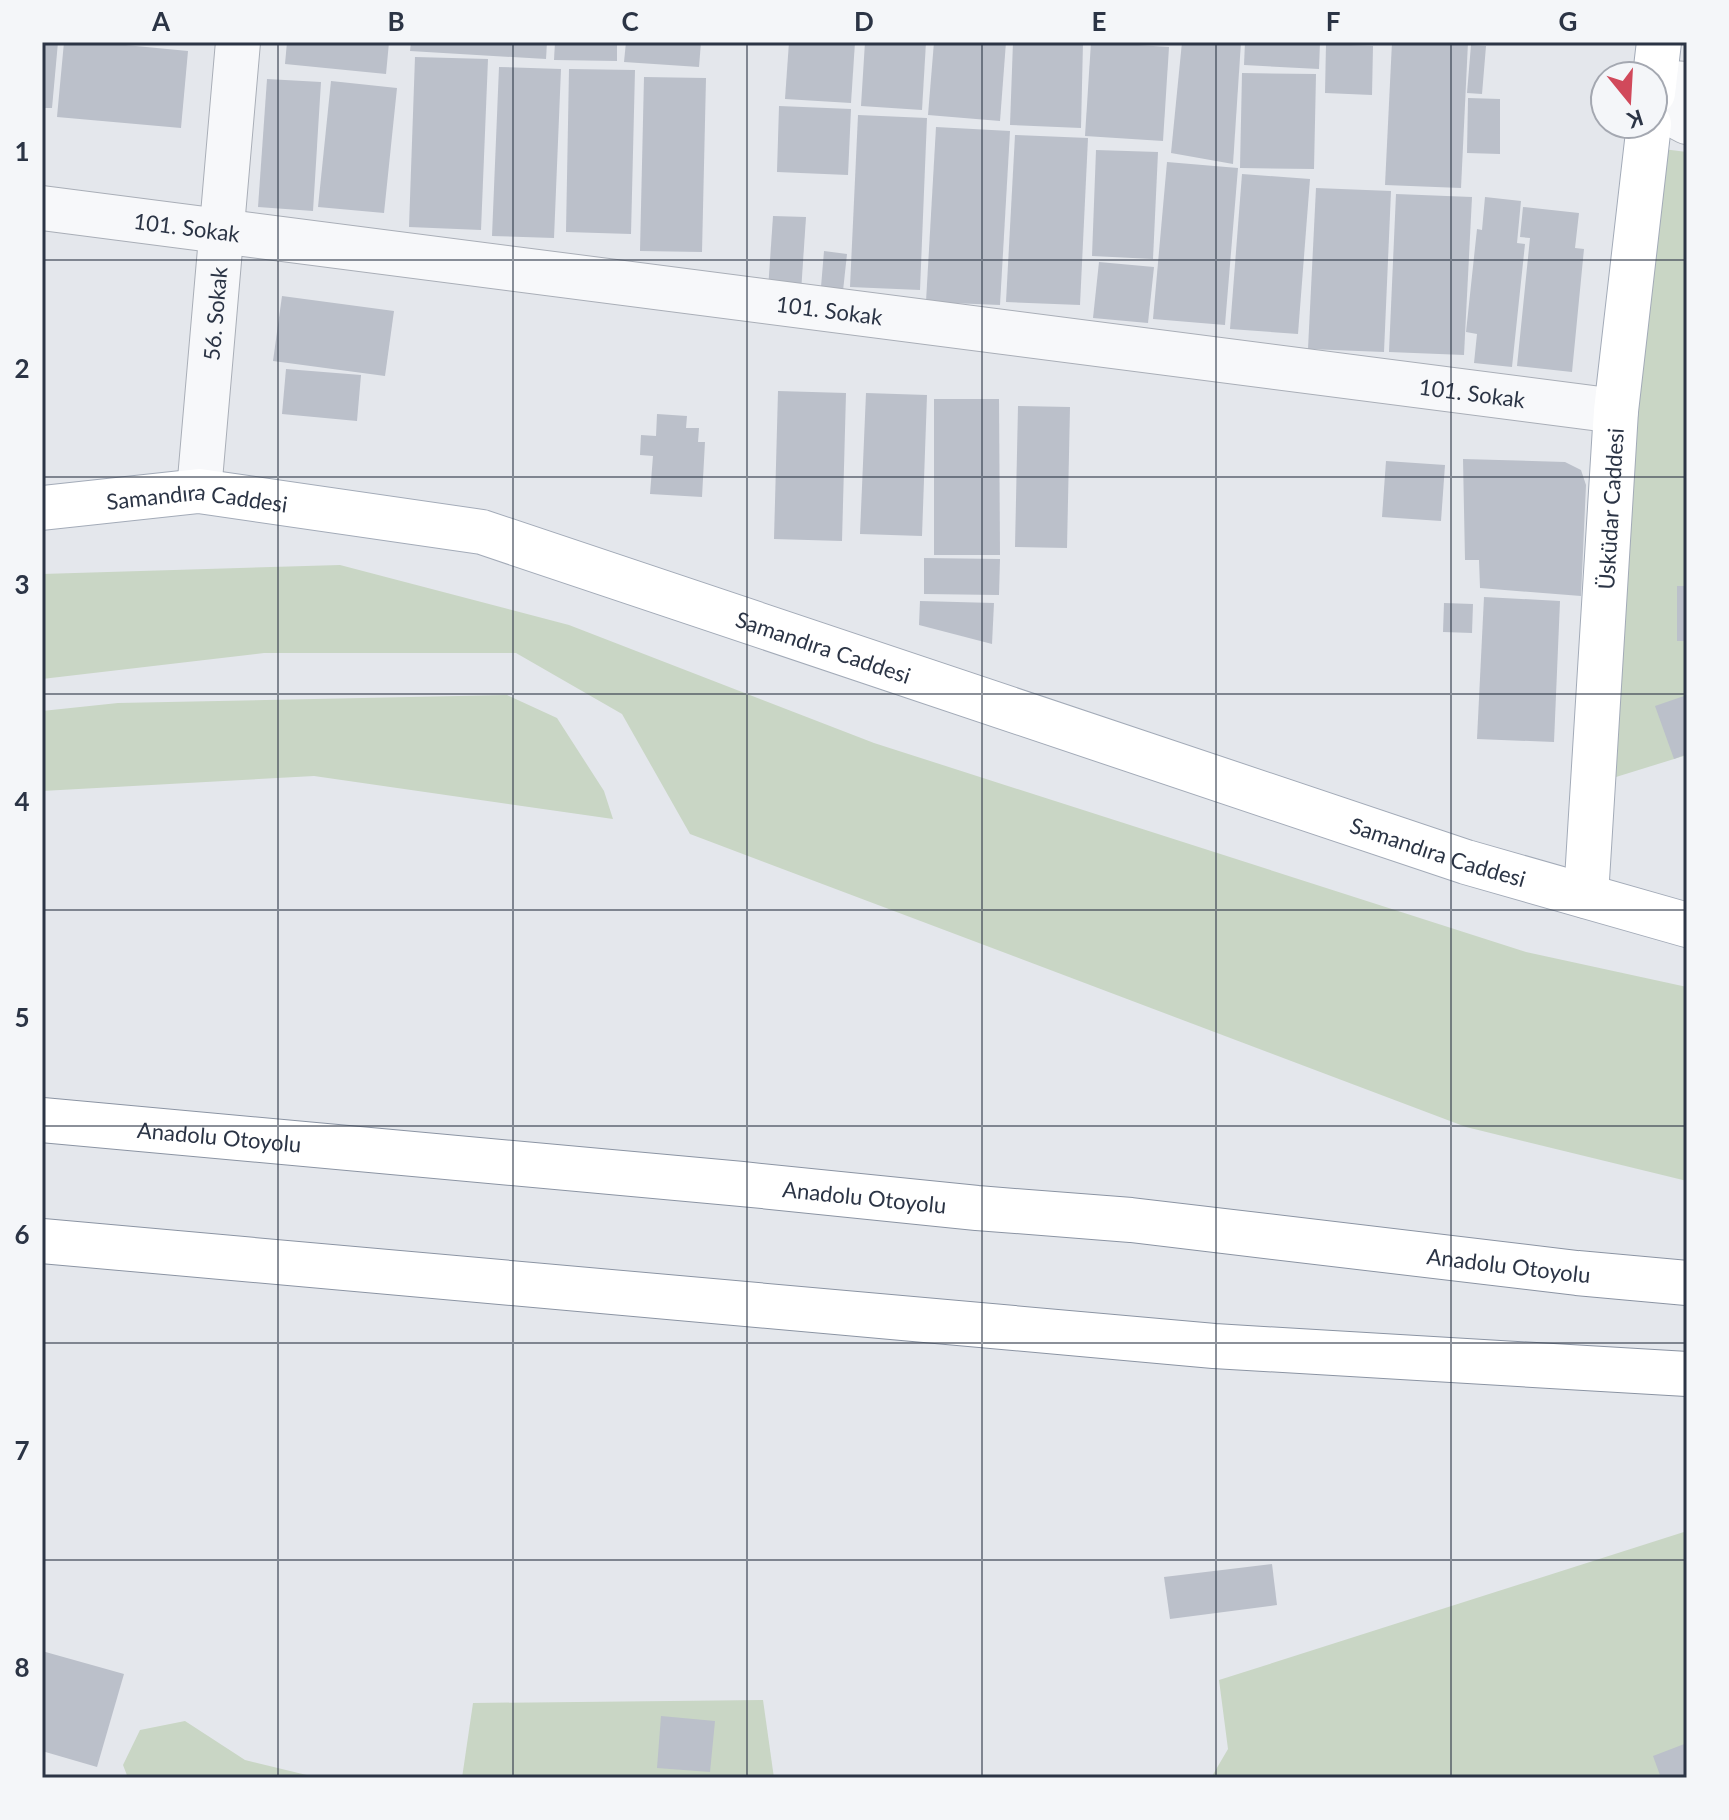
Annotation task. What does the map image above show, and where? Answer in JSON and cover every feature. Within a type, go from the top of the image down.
[{"type":"main road","name":"Üsküdar Caddesi","points":[[1586,896],[1616,411],[1647,140]]},
{"type":"main road","name":"Samandıra Caddesi","points":[[42,508],[199,491],[482,532],[1466,862],[1687,925]]},
{"type":"main road","name":"Anadolu Otoyolu","points":[[42,1120],[1131,1220],[1577,1273],[1687,1283]]},
{"type":"main road","points":[[42,1241],[1214,1346],[1687,1374]]},
{"type":"street","name":"56. Sokak","points":[[199,491],[238,42]]},
{"type":"street","points":[[1669,94],[1687,122]]},
{"type":"street","name":"101. Sokak","points":[[42,208],[1616,411]]},
{"type":"green space","points":[[1663,149],[1687,152],[1687,755],[1616,777],[1635,428]]},
{"type":"green space","points":[[340,565],[569,625],[874,743],[1526,952],[1687,987],[1687,1181],[1466,1127],[690,834],[622,714],[516,653],[264,653],[42,679],[42,574]]},
{"type":"green space","points":[[507,695],[557,718],[604,791],[613,819],[314,776],[42,791],[42,711],[118,703]]},
{"type":"green space","points":[[1687,1531],[1687,1778],[1211,1778],[1228,1749],[1219,1680]]},
{"type":"green space","points":[[763,1700],[774,1778],[462,1778],[473,1703]]},
{"type":"green space","points":[[185,1721],[245,1760],[319,1778],[128,1778],[123,1765],[140,1730]]},
{"type":"building","points":[[42,42],[58,42],[52,108],[42,108]]},
{"type":"building","points":[[64,42],[188,51],[181,128],[57,117]]},
{"type":"building","points":[[287,42],[389,42],[386,74],[285,64]]},
{"type":"building","points":[[411,42],[547,42],[546,59],[410,51]]},
{"type":"building","points":[[555,42],[617,42],[617,61],[554,60]]},
{"type":"building","points":[[626,42],[701,42],[699,67],[624,62]]},
{"type":"building","points":[[789,42],[855,42],[851,103],[785,99]]},
{"type":"building","points":[[865,42],[926,42],[922,110],[861,106]]},
{"type":"building","points":[[934,42],[1006,42],[1000,121],[928,115]]},
{"type":"building","points":[[1013,42],[1083,42],[1081,128],[1010,125]]},
{"type":"building","points":[[1091,42],[1169,47],[1163,141],[1085,136]]},
{"type":"building","points":[[1182,42],[1241,42],[1233,164],[1171,153]]},
{"type":"building","points":[[1245,42],[1320,42],[1319,69],[1244,65]]},
{"type":"building","points":[[1392,42],[1468,42],[1461,188],[1385,185]]},
{"type":"building","points":[[1326,44],[1373,46],[1372,95],[1325,93]]},
{"type":"building","points":[[1471,45],[1486,46],[1482,94],[1467,93]]},
{"type":"building","points":[[415,57],[488,59],[481,230],[409,227]]},
{"type":"building","points":[[499,67],[561,69],[554,238],[492,236]]},
{"type":"building","points":[[569,69],[635,70],[631,234],[566,232]]},
{"type":"building","points":[[1242,73],[1316,74],[1314,169],[1240,168]]},
{"type":"building","points":[[644,77],[706,78],[702,252],[640,251]]},
{"type":"building","points":[[267,79],[321,82],[313,211],[258,207]]},
{"type":"building","points":[[331,81],[397,88],[384,213],[318,207]]},
{"type":"building","points":[[1468,98],[1500,99],[1500,154],[1467,153]]},
{"type":"building","points":[[779,106],[851,109],[848,175],[777,172]]},
{"type":"building","points":[[858,115],[927,118],[920,290],[850,287]]},
{"type":"building","points":[[936,127],[1010,131],[1000,305],[926,302]]},
{"type":"building","points":[[1015,135],[1088,138],[1080,305],[1006,302]]},
{"type":"building","points":[[1096,150],[1158,152],[1153,259],[1092,256]]},
{"type":"building","points":[[1167,162],[1238,168],[1225,325],[1153,319]]},
{"type":"building","points":[[1242,174],[1310,179],[1298,334],[1230,329]]},
{"type":"building","points":[[1316,188],[1391,191],[1384,352],[1308,349]]},
{"type":"building","points":[[1396,194],[1472,197],[1464,355],[1389,352]]},
{"type":"building","points":[[1485,197],[1521,201],[1517,243],[1525,244],[1512,367],[1474,363],[1477,334],[1466,332],[1477,229],[1482,230]]},
{"type":"building","points":[[1523,207],[1579,213],[1575,248],[1584,249],[1572,372],[1517,366],[1530,238],[1520,237]]},
{"type":"building","points":[[773,216],[806,217],[801,292],[768,290]]},
{"type":"building","points":[[824,251],[847,254],[842,300],[820,299]]},
{"type":"building","points":[[1099,262],[1154,267],[1148,323],[1093,318]]},
{"type":"building","points":[[282,296],[394,311],[385,376],[273,361]]},
{"type":"building","points":[[286,369],[361,375],[357,421],[282,414]]},
{"type":"building","points":[[778,391],[846,393],[842,541],[774,539]]},
{"type":"building","points":[[866,393],[927,395],[922,536],[860,534]]},
{"type":"building","points":[[934,399],[999,399],[1000,555],[934,555]]},
{"type":"building","points":[[1018,406],[1070,407],[1067,548],[1015,547]]},
{"type":"building","points":[[657,414],[687,416],[686,428],[699,428],[698,442],[705,442],[702,497],[650,494],[653,456],[640,455],[641,435],[656,436]]},
{"type":"building","points":[[1463,459],[1565,462],[1581,470],[1586,485],[1581,596],[1480,588],[1479,560],[1465,560]]},
{"type":"building","points":[[1386,461],[1445,465],[1441,521],[1382,517]]},
{"type":"building","points":[[924,558],[1000,559],[999,595],[924,594]]},
{"type":"building","points":[[1677,586],[1687,586],[1687,641],[1677,641]]},
{"type":"building","points":[[1484,597],[1560,601],[1554,742],[1477,739]]},
{"type":"building","points":[[920,601],[994,603],[992,644],[919,625]]},
{"type":"building","points":[[1444,603],[1473,604],[1472,633],[1443,632]]},
{"type":"building","points":[[1687,695],[1687,754],[1674,759],[1655,706]]},
{"type":"building","points":[[1272,1564],[1277,1605],[1170,1619],[1164,1577]]},
{"type":"building","points":[[42,1651],[124,1674],[97,1767],[42,1751]]},
{"type":"building","points":[[661,1716],[715,1721],[710,1772],[657,1768]]},
{"type":"building","points":[[1687,1743],[1687,1778],[1661,1778],[1653,1756]]}]
